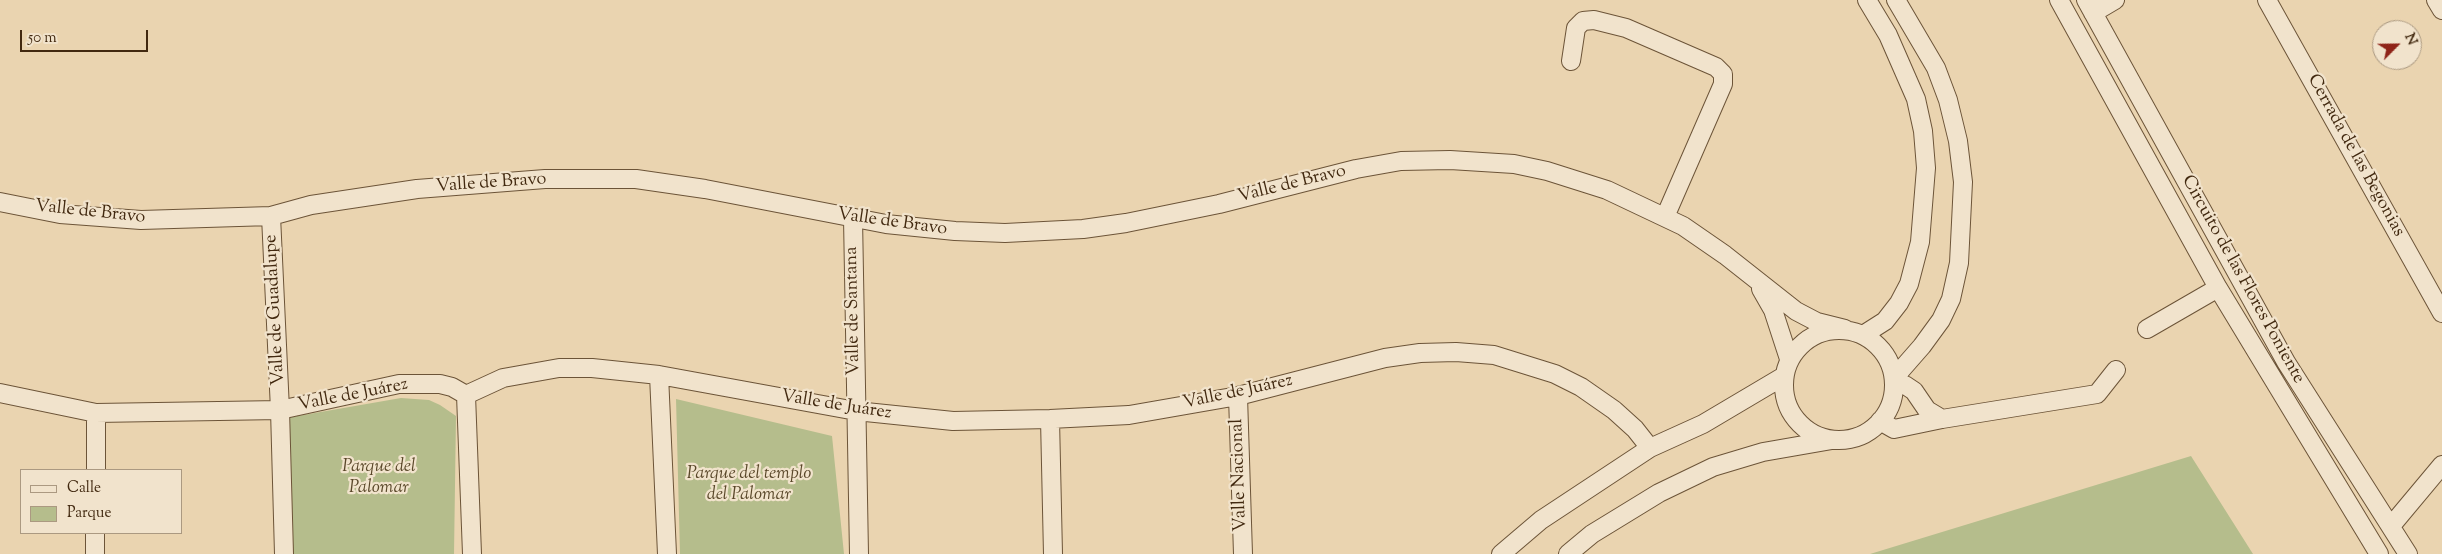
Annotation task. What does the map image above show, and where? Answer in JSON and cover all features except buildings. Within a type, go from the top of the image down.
[{"type":"street","points":[[1863,335],[1885,321],[1899,304],[1909,284],[1920,242],[1926,168],[1924,131],[1916,99],[1888,35],[1867,0]]},
{"type":"street","points":[[1894,381],[1941,320],[1951,299],[1959,263],[1964,182],[1958,141],[1948,100],[1936,68],[1896,0]]},
{"type":"street","name":"Circuito de las Flores Poniente","points":[[2059,0],[2218,288],[2379,554]]},
{"type":"street","points":[[2090,6],[2115,0]]},
{"type":"street","name":"Cerrada de las Begonias","points":[[2267,0],[2442,313]]},
{"type":"street","points":[[2436,0],[2442,10]]},
{"type":"street","name":"Circuito de las Flores Poniente","points":[[2090,6],[2286,362],[2408,554]]},
{"type":"street","points":[[1571,61],[1576,28],[1583,21],[1594,20],[1626,28],[1716,67],[1723,74],[1723,84],[1665,217]]},
{"type":"street","points":[[2136,138],[2157,127]]},
{"type":"street","name":"Valle de Bravo","points":[[0,202],[60,214],[142,220],[271,216],[311,204],[417,190],[544,179],[636,179],[705,189],[853,218],[955,231],[1005,232],[1083,229],[1211,206],[1356,169],[1401,161],[1450,160],[1514,164],[1547,171],[1607,190],[1665,217],[1683,226],[1725,255],[1796,311],[1817,322],[1845,329]]},
{"type":"street","name":"Valle de Guadalupe","points":[[271,216],[280,410],[284,554]]},
{"type":"street","name":"Valle de Santana","points":[[853,218],[859,554]]},
{"type":"street","name":"Valle de Bravo","points":[[1755,280],[1773,310],[1789,360]]},
{"type":"street","points":[[2147,329],[2218,288]]},
{"type":"street","points":[[1568,554],[1592,534],[1659,493],[1713,467],[1763,452],[1854,438],[1868,432],[1880,421],[1889,408],[1894,381],[1888,360],[1878,346],[1863,335],[1845,329],[1823,331],[1803,342],[1789,360],[1784,376],[1784,395],[1791,412],[1802,426],[1817,436],[1835,440]]},
{"type":"street","name":"Valle de Juárez","points":[[0,393],[96,413],[280,410],[399,384],[440,384],[452,387],[466,395],[503,378],[559,368],[592,368],[659,375],[856,411],[953,421],[1050,419],[1129,415],[1238,396],[1402,355],[1456,352],[1494,355],[1555,374],[1581,387],[1614,410],[1635,429],[1650,448]]},
{"type":"street","points":[[1880,421],[1894,429],[1942,419],[2096,394],[2116,370]]},
{"type":"street","points":[[659,375],[667,554]]},
{"type":"street","points":[[1501,554],[1541,520],[1650,448],[1703,424],[1784,376]]},
{"type":"street","points":[[1894,381],[1914,391],[1927,410],[1942,419]]},
{"type":"street","points":[[466,395],[472,554]]},
{"type":"street","name":"Valle Nacional","points":[[1238,396],[1243,554]]},
{"type":"street","points":[[96,413],[96,469]]},
{"type":"street","points":[[1050,419],[1053,554]]},
{"type":"street","points":[[2391,526],[2442,465]]},
{"type":"street","points":[[95,534],[95,554]]},
{"type":"green space","name":"Parque del Palomar","points":[[401,398],[429,400],[456,416],[454,554],[290,554],[286,418]]},
{"type":"green space","name":"Parque del templo del Palomar","points":[[676,399],[832,436],[844,554],[680,554]]},
{"type":"green space","points":[[2191,456],[2253,554],[1870,554]]}]
